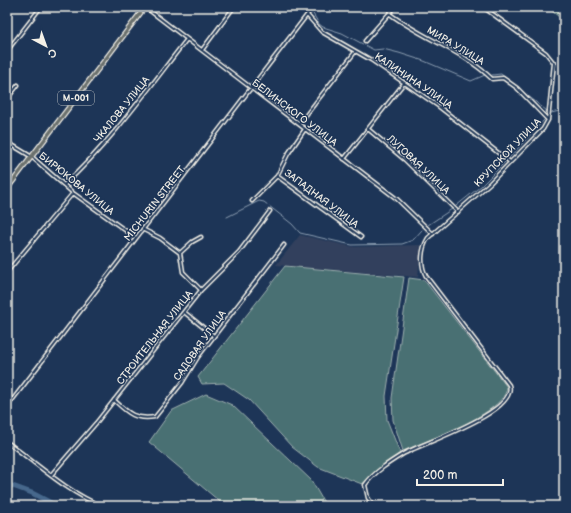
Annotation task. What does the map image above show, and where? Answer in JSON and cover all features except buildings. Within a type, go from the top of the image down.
[{"type":"main road","name":"М-001","points":[[7,189],[145,7]]},
{"type":"street","points":[[7,51],[41,7]]},
{"type":"street","name":"БЕЛИНСКОГО УЛИЦА","points":[[145,7],[397,199],[432,234]]},
{"type":"street","points":[[202,50],[234,7]]},
{"type":"street","name":"MICHURIN STREET","points":[[7,407],[136,238],[144,230],[313,7]]},
{"type":"street","points":[[365,41],[395,7]]},
{"type":"street","name":"КРУПСКОЙ УЛИЦА","points":[[374,506],[368,498],[365,485],[374,474],[404,453],[487,416],[503,402],[509,392],[509,385],[423,271],[424,246],[432,234],[458,212],[510,162],[543,129],[548,120],[554,63],[546,53],[483,7]]},
{"type":"street","name":"МИРА УЛИЦА","points":[[390,14],[405,25],[480,67],[492,79],[503,78],[517,88],[548,120]]},
{"type":"street","name":"КАЛИНИНА УЛИЦА","points":[[307,15],[322,32],[404,83],[477,135],[510,162]]},
{"type":"street","name":"ЧКАЛОВА УЛИЦА","points":[[64,185],[90,159],[187,39]]},
{"type":"street","points":[[299,124],[355,52]]},
{"type":"street","points":[[344,159],[404,83]]},
{"type":"street","points":[[7,99],[18,85]]},
{"type":"street","name":"ЛУГОВАЯ УЛИЦА","points":[[368,128],[405,160],[458,212]]},
{"type":"street","name":"ЗАПАДНАЯ УЛИЦА","points":[[305,129],[288,154],[277,176],[361,237]]},
{"type":"street","name":"БИРЮКОВА УЛИЦА","points":[[7,142],[32,157],[73,193],[136,238]]},
{"type":"street","points":[[252,201],[277,176]]},
{"type":"street","points":[[7,272],[73,193]]},
{"type":"street","name":"СТРОИТЕЛЬНАЯ УЛИЦА","points":[[51,475],[114,400],[201,290],[239,252],[270,211]]},
{"type":"street","points":[[144,230],[160,238],[180,254],[183,272],[201,290]]},
{"type":"street","points":[[180,254],[192,242],[201,237]]},
{"type":"street","name":"САДОВАЯ УЛИЦА","points":[[114,400],[128,414],[142,419],[155,417],[182,383],[198,357],[284,245]]},
{"type":"street","points":[[184,312],[214,336]]},
{"type":"street","points":[[7,442],[51,475],[91,502],[102,506]]},
{"type":"shaded area","points":[[300,235],[354,247],[421,245],[418,277],[276,265]]},
{"type":"green space","points":[[547,7],[564,7],[564,21]]},
{"type":"green space","points":[[285,266],[404,277],[386,396],[387,420],[400,453],[362,484],[318,467],[292,447],[249,400],[224,383],[202,384],[198,377]]},
{"type":"green space","points":[[409,278],[424,280],[507,387],[503,397],[494,407],[480,416],[446,433],[403,451],[393,420],[392,398]]},
{"type":"green space","points":[[206,394],[232,405],[311,480],[326,506],[225,506],[149,442],[171,411]]},
{"type":"waterway","points":[[312,12],[319,24],[323,27],[342,33],[374,50],[383,49],[399,53],[424,61],[471,81],[485,75]]},
{"type":"waterway","points":[[492,75],[501,74],[547,111]]},
{"type":"waterway","points":[[551,113],[564,110]]},
{"type":"waterway","points":[[546,111],[546,116]]},
{"type":"waterway","points":[[509,158],[544,120]]},
{"type":"waterway","points":[[456,206],[481,186],[505,162]]},
{"type":"waterway","points":[[227,217],[259,201],[264,202],[292,224],[300,233],[352,245],[402,244],[413,240],[422,230]]},
{"type":"waterway","points":[[428,225],[452,209]]},
{"type":"waterway","points":[[7,484],[32,493],[57,506]]}]
